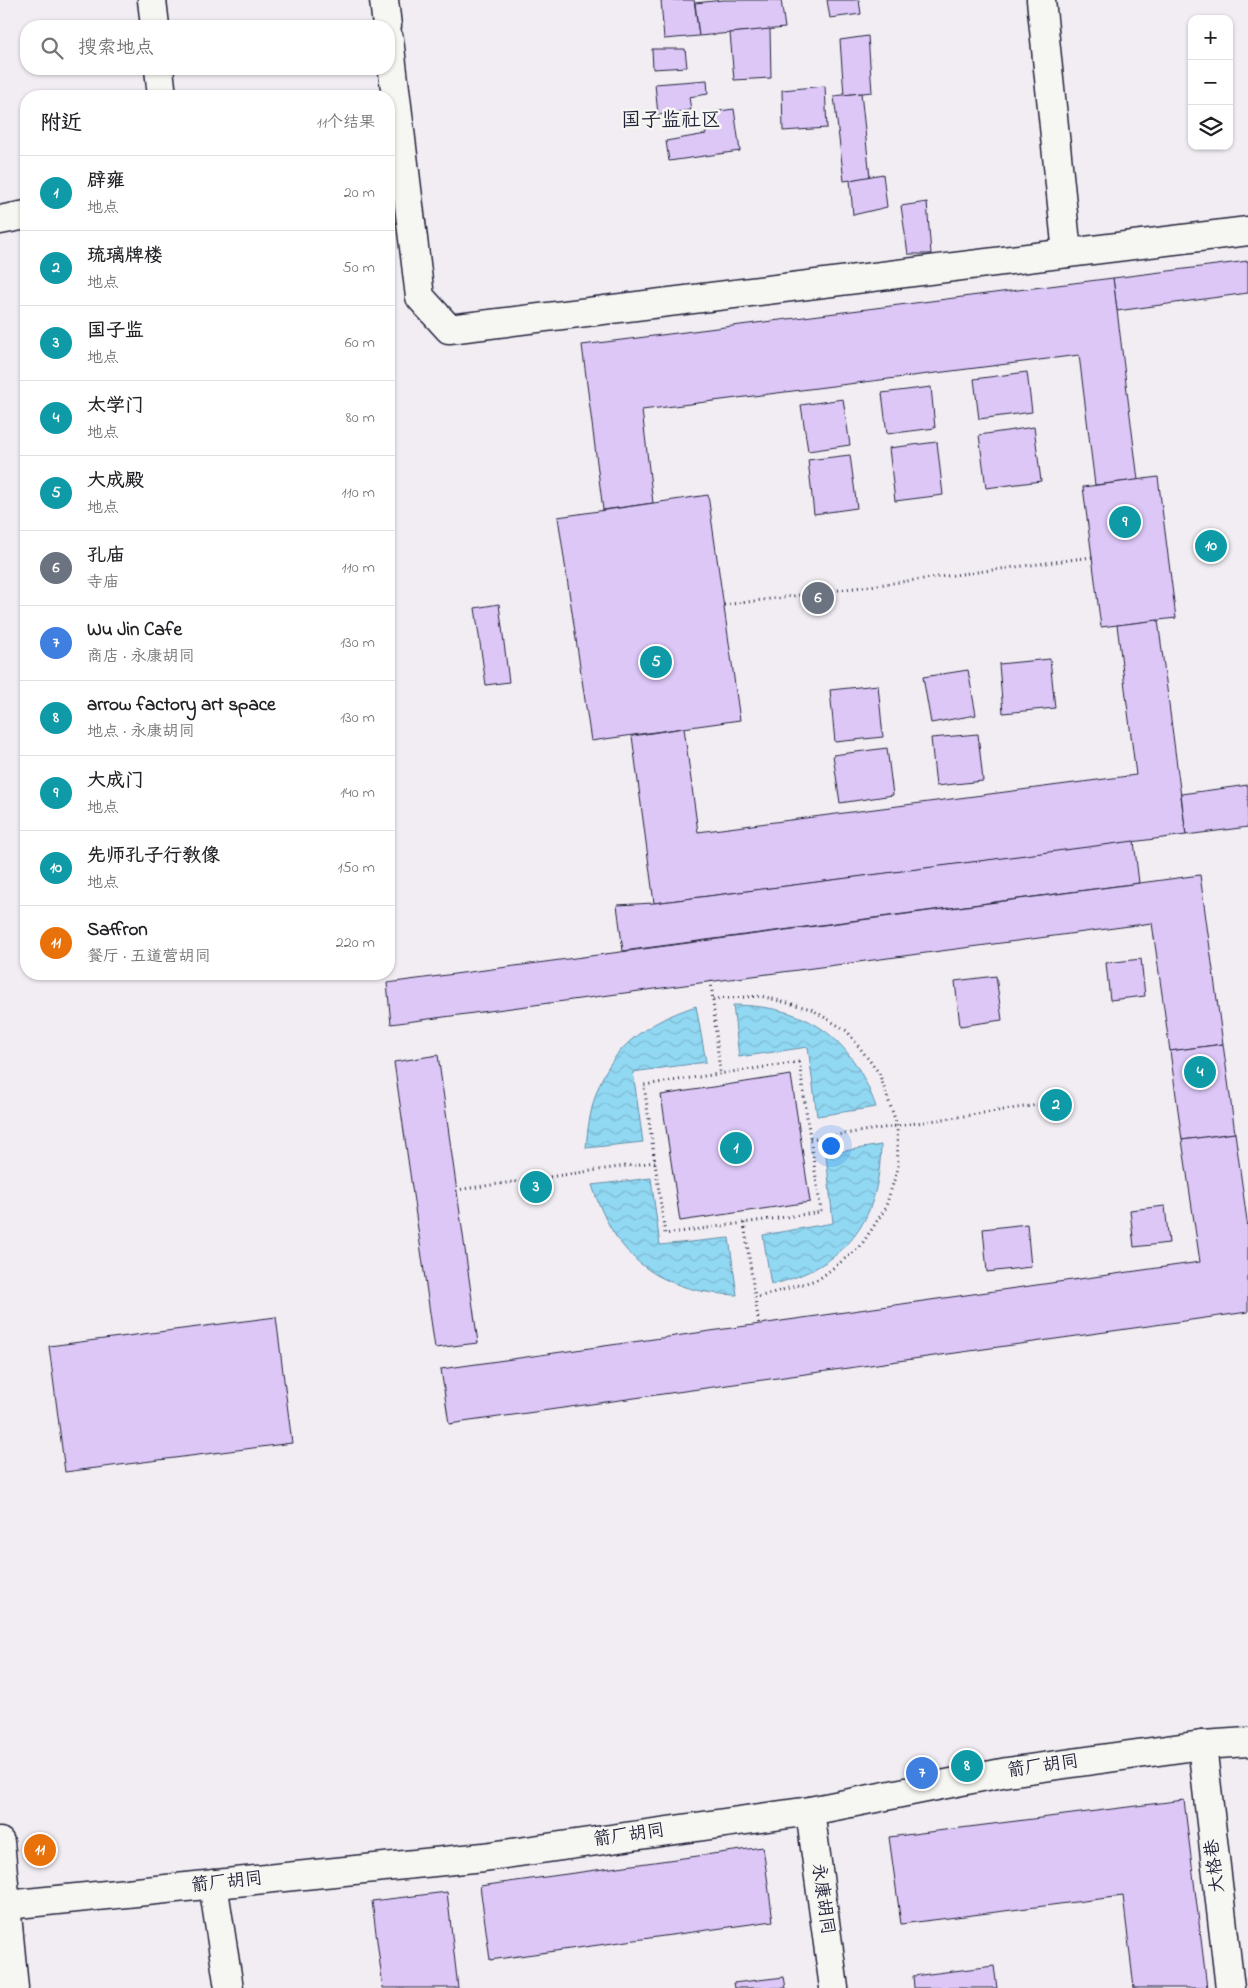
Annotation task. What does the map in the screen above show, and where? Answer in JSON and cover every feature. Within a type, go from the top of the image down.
[{"type":"street","points":[[152,0],[154,20]]},
{"type":"street","points":[[384,0],[386,20]]},
{"type":"street","points":[[1041,0],[1068,253]]},
{"type":"street","points":[[160,75],[161,90]]},
{"type":"street","points":[[393,75],[420,297],[449,329],[1248,231]]},
{"type":"street","points":[[0,220],[20,217]]},
{"type":"street","name":"箭厂胡同","points":[[7,1905],[484,1857],[810,1811],[1006,1772],[1202,1745],[1248,1742]]},
{"type":"street","name":"大格巷","points":[[1202,1745],[1230,1988]]},
{"type":"street","name":"永康胡同","points":[[810,1811],[834,1988]]},
{"type":"street","points":[[0,1842],[14,1988]]},
{"type":"street","points":[[213,1884],[229,1988]]},
{"type":"path","points":[[724,605],[1092,557]]},
{"type":"path","points":[[711,982],[720,1074]]},
{"type":"path","points":[[713,1000],[761,996],[812,1009],[847,1031],[879,1073],[897,1125],[898,1168],[885,1209],[860,1247],[819,1279],[755,1298]]},
{"type":"path","points":[[799,1062],[810,1139],[821,1212],[665,1234],[644,1085],[799,1062]]},
{"type":"path","points":[[810,1139],[1058,1102]]},
{"type":"path","points":[[456,1190],[655,1162]]},
{"type":"path","points":[[744,1223],[759,1324]]},
{"type":"water","points":[[733,1005],[783,1011],[805,1019],[823,1030],[840,1044],[854,1061],[866,1082],[876,1107],[817,1116],[808,1047],[739,1057]]},
{"type":"water","points":[[696,1006],[706,1062],[633,1072],[643,1142],[586,1148],[589,1121],[595,1096],[604,1075],[615,1057],[630,1041],[648,1028],[670,1016]]},
{"type":"water","points":[[881,1145],[879,1173],[874,1197],[854,1237],[839,1252],[820,1266],[771,1285],[763,1235],[833,1223],[826,1154]]},
{"type":"water","points":[[651,1178],[660,1245],[729,1238],[737,1295],[685,1287],[663,1278],[644,1267],[628,1252],[614,1233],[602,1211],[592,1185]]},
{"type":"building","points":[[661,0],[694,0],[699,36],[664,39]]},
{"type":"building","points":[[723,0],[781,0],[785,28],[699,36],[695,3]]},
{"type":"building","points":[[827,0],[859,0],[861,14],[830,18]]},
{"type":"building","points":[[770,29],[771,78],[734,80],[730,33]]},
{"type":"building","points":[[868,36],[872,92],[844,95],[840,40]]},
{"type":"building","points":[[652,49],[685,49],[687,67],[653,69]]},
{"type":"building","points":[[707,80],[708,94],[689,97],[691,110],[658,115],[655,84]]},
{"type":"building","points":[[825,86],[827,128],[783,131],[782,90]]},
{"type":"building","points":[[861,93],[870,177],[844,181],[834,96]]},
{"type":"building","points":[[734,109],[740,151],[669,161],[666,141],[706,134],[705,113]]},
{"type":"building","points":[[883,174],[887,207],[853,215],[850,180]]},
{"type":"building","points":[[927,202],[931,254],[908,254],[901,206]]},
{"type":"building","points":[[1248,261],[1248,293],[1117,311],[1113,278]]},
{"type":"building","points":[[1113,278],[1138,480],[1095,485],[1079,355],[642,410],[653,503],[603,510],[582,345]]},
{"type":"building","points":[[1027,372],[1032,412],[979,419],[974,379]]},
{"type":"building","points":[[931,387],[935,428],[887,434],[882,393]]},
{"type":"building","points":[[843,399],[850,445],[808,451],[801,405]]},
{"type":"building","points":[[1034,427],[1041,481],[986,488],[979,435]]},
{"type":"building","points":[[937,442],[943,495],[895,501],[889,448]]},
{"type":"building","points":[[850,455],[857,508],[814,514],[808,460]]},
{"type":"building","points":[[1158,477],[1176,618],[1101,627],[1083,487]]},
{"type":"building","points":[[708,495],[740,720],[591,741],[558,517]]},
{"type":"building","points":[[499,604],[509,682],[486,685],[475,608]]},
{"type":"building","points":[[1158,620],[1186,835],[654,903],[632,736],[684,728],[698,832],[1136,775],[1117,625]]},
{"type":"building","points":[[1050,659],[1055,708],[1003,713],[999,664]]},
{"type":"building","points":[[968,670],[976,715],[931,723],[923,677]]},
{"type":"building","points":[[878,685],[883,737],[835,742],[830,690]]},
{"type":"building","points":[[978,734],[983,781],[936,786],[931,738]]},
{"type":"building","points":[[887,748],[893,795],[840,803],[833,755]]},
{"type":"building","points":[[1248,785],[1248,827],[1186,835],[1181,794]]},
{"type":"building","points":[[1134,841],[1139,883],[623,951],[617,905],[654,903]]},
{"type":"building","points":[[1200,875],[1223,1044],[1170,1051],[1152,923],[391,1024],[387,983]]},
{"type":"building","points":[[1141,959],[1145,996],[1110,1000],[1106,963]]},
{"type":"building","points":[[996,976],[1002,1020],[960,1026],[955,981]]},
{"type":"building","points":[[1223,1044],[1235,1133],[1182,1140],[1170,1051]]},
{"type":"building","points":[[438,1055],[478,1343],[435,1348],[394,1062]]},
{"type":"building","points":[[791,1075],[810,1202],[680,1221],[661,1095]]},
{"type":"building","points":[[1235,1133],[1248,1228],[1248,1312],[449,1424],[441,1369],[1200,1262],[1182,1140]]},
{"type":"building","points":[[1165,1206],[1169,1243],[1134,1247],[1130,1210]]},
{"type":"building","points":[[1027,1224],[1031,1267],[987,1272],[983,1229]]},
{"type":"building","points":[[276,1317],[292,1443],[65,1472],[49,1346]]},
{"type":"building","points":[[1184,1800],[1207,1988],[1134,1988],[1123,1896],[901,1924],[889,1837]]},
{"type":"building","points":[[763,1847],[773,1921],[490,1960],[480,1886]]},
{"type":"building","points":[[447,1892],[458,1988],[383,1988],[372,1901]]},
{"type":"building","points":[[994,1966],[997,1988],[914,1988],[913,1976]]},
{"type":"building","points":[[784,1977],[786,1988],[734,1988],[733,1983]]},
{"type":"place","name":"大成门","points":[[1125,522]]},
{"type":"place","name":"先师孔子行教像","points":[[1211,546]]},
{"type":"place","name":"孔庙","points":[[818,598]]},
{"type":"place","name":"大成殿","points":[[656,662]]},
{"type":"place","name":"太学门","points":[[1200,1072]]},
{"type":"place","name":"琉璃牌楼","points":[[1056,1105]]},
{"type":"place","name":"辟雍","points":[[736,1148]]},
{"type":"place","name":"国子监","points":[[536,1187]]},
{"type":"place","name":"arrow factory art space","points":[[967,1766]]},
{"type":"place","name":"Wu Jin Cafe","points":[[922,1773]]},
{"type":"place","name":"Saffron","points":[[40,1850]]},
{"type":"district","name":"国子监社区","points":[[671,121]]}]
